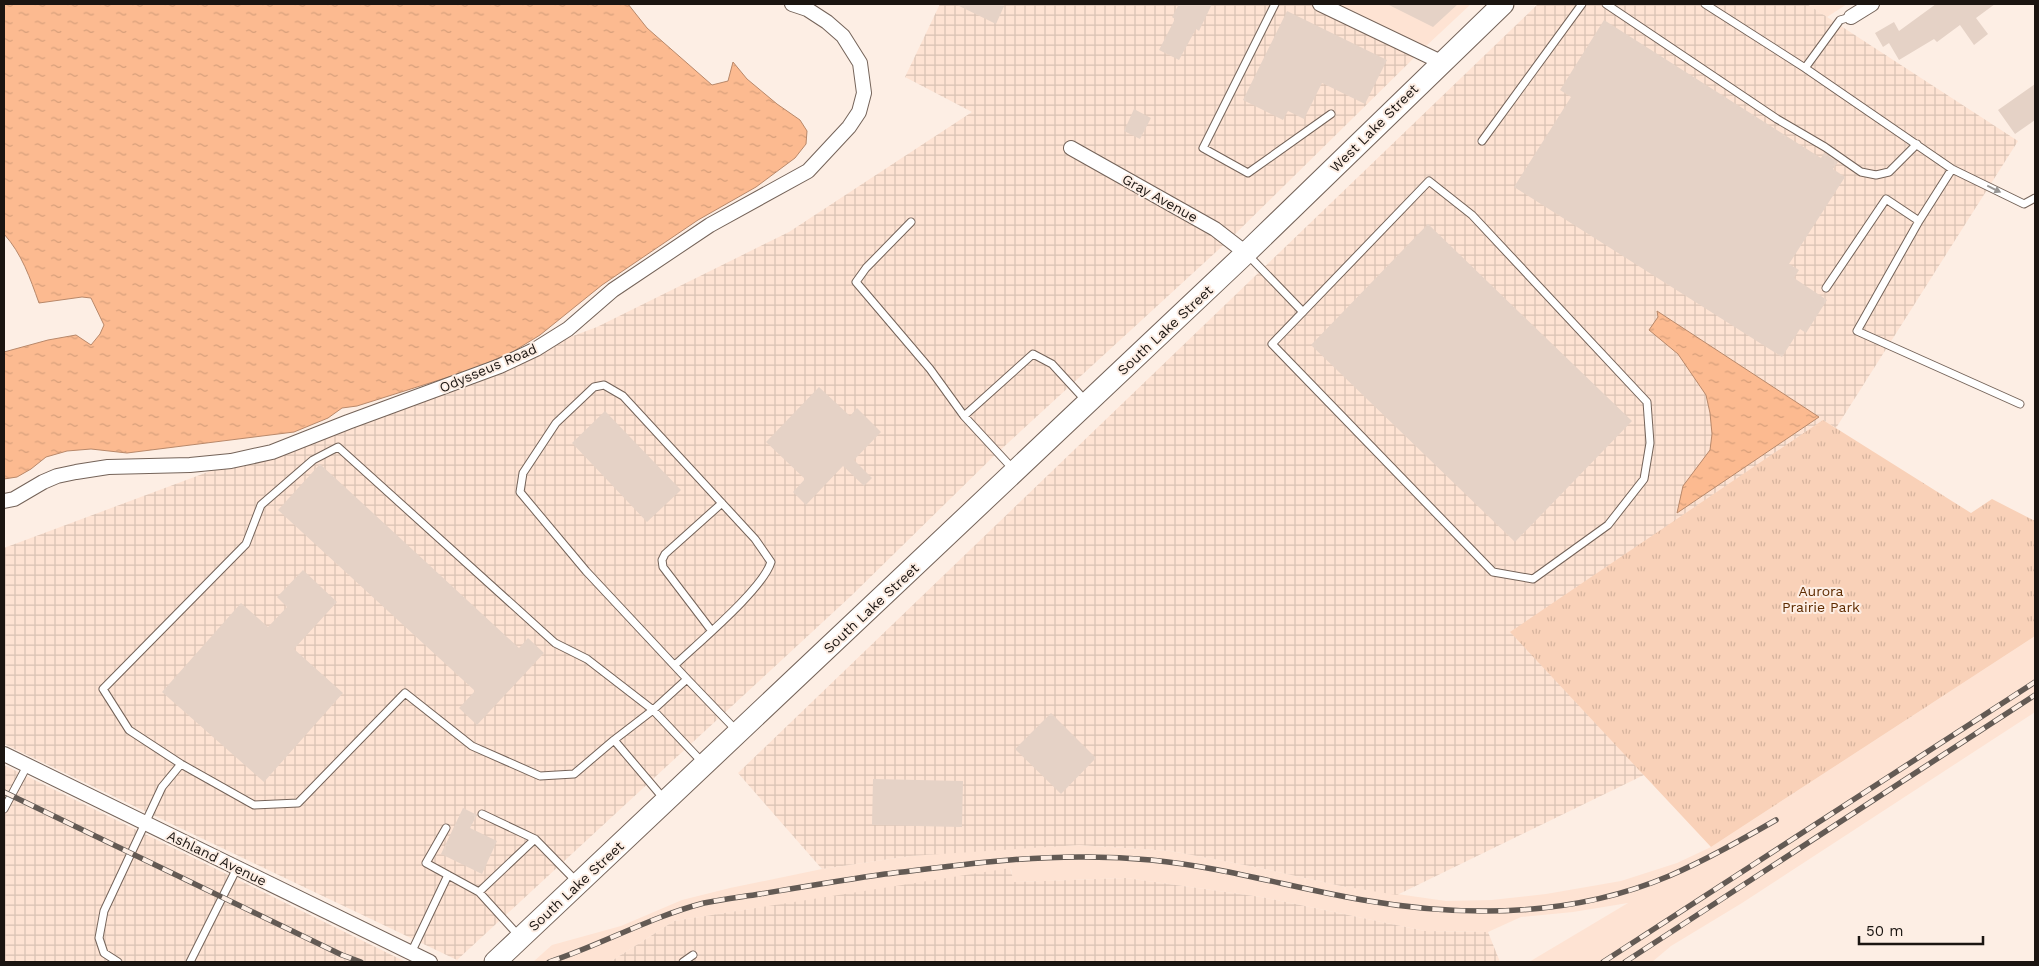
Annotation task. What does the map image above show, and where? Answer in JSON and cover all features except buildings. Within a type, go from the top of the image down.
[{"type":"main road","name":"West Lake Street","points":[[1246,253],[1440,62],[1503,4]]},
{"type":"main road","name":"South Lake Street","points":[[495,962],[1246,253]]},
{"type":"street","name":"Odysseus Road","points":[[4,501],[14,499],[43,482],[76,472],[108,467],[190,465],[231,461],[272,452],[500,366],[536,349],[568,328],[613,290],[710,225],[808,171],[849,127],[859,112],[864,93],[860,63],[843,36],[807,9],[792,4]]},
{"type":"street","points":[[1322,4],[1440,62]]},
{"type":"street","points":[[1851,17],[1872,4]]},
{"type":"street","name":"Gray Avenue","points":[[1071,148],[1215,229],[1246,253]]},
{"type":"street","name":"Ashland Avenue","points":[[4,754],[430,962]]},
{"type":"lane","points":[[1275,4],[1203,148],[1248,173],[1331,114]]},
{"type":"lane","points":[[1482,141],[1582,4]]},
{"type":"lane","points":[[1606,4],[1776,119],[1826,147],[1862,172],[1876,175],[1888,172],[1917,144]]},
{"type":"lane","points":[[1705,4],[1805,68],[1952,169],[2024,204],[2035,198]]},
{"type":"lane","points":[[1805,68],[1840,20],[1851,17]]},
{"type":"lane","points":[[1952,169],[1919,221],[1857,331],[2020,404]]},
{"type":"lane","points":[[1428,182],[1472,215],[1647,402],[1650,443],[1644,479],[1608,525],[1534,579],[1493,572],[1272,344],[1303,312],[1428,182]]},
{"type":"lane","points":[[1826,288],[1886,199],[1919,221]]},
{"type":"lane","points":[[911,222],[866,268],[856,282],[930,370],[964,416],[1015,471]]},
{"type":"lane","points":[[1246,253],[1303,312]]},
{"type":"lane","points":[[964,416],[1032,354],[1052,364],[1088,403]]},
{"type":"lane","points":[[675,665],[751,592],[769,570],[771,562],[755,539],[623,396],[604,385],[594,387],[556,423],[523,473],[520,492],[586,571],[738,732]]},
{"type":"lane","points":[[688,679],[653,710],[574,774],[540,776],[472,746],[405,693],[298,803],[254,805],[181,764],[129,730],[103,689],[246,544],[261,505],[313,460],[338,447],[554,642],[587,659],[653,710],[704,765]]},
{"type":"lane","points":[[711,630],[663,567],[662,560],[666,554],[722,503]]},
{"type":"lane","points":[[614,740],[666,801]]},
{"type":"lane","points":[[118,962],[104,953],[99,938],[104,911],[162,787],[181,764]]},
{"type":"lane","points":[[4,809],[27,766]]},
{"type":"lane","points":[[482,814],[535,839],[579,884]]},
{"type":"lane","points":[[446,828],[426,862],[479,892],[521,938]]},
{"type":"lane","points":[[479,892],[535,839]]},
{"type":"lane","points":[[190,962],[237,868]]},
{"type":"lane","points":[[411,953],[448,875]]},
{"type":"lane","points":[[683,962],[693,955]]},
{"type":"shaded area","points":[[940,4],[1332,4],[1424,48],[1229,240],[997,453],[851,596],[457,960],[4,744],[4,548],[597,327],[789,232],[972,112],[905,77]]},
{"type":"shaded area","points":[[1332,4],[1471,4],[1424,48]]},
{"type":"shaded area","points":[[1538,4],[1807,4],[2018,141],[1836,428],[1823,420],[1646,774],[1397,895],[1341,886],[1171,851],[1079,845],[910,856],[822,869],[738,773]]},
{"type":"shaded area","points":[[1807,4],[1847,4],[1827,17]]},
{"type":"shaded area","points":[[2035,636],[2035,712],[1742,903],[1671,946],[1652,962],[1529,962],[1628,903],[1573,912],[1521,917],[1488,932],[1425,931],[1261,897],[1126,878],[1013,882],[1011,869],[674,921],[610,962],[533,962],[552,945],[621,926],[682,900],[730,888],[822,869],[910,856],[995,849],[1079,845],[1171,851],[1341,886],[1446,901],[1492,900],[1546,894],[1621,881],[1677,863],[1711,847]]},
{"type":"shaded area","points":[[4,765],[406,962],[4,962]]},
{"type":"shaded area","points":[[1010,868],[1014,882],[1126,878],[1261,897],[1425,931],[1488,932],[1500,962],[610,962],[674,921]]},
{"type":"green space","name":"Aurora Prairie Park","points":[[1823,420],[1971,513],[1992,499],[2035,521],[2035,636],[1711,847],[1510,632]]},
{"type":"water","points":[[4,4],[628,4],[647,28],[712,85],[728,81],[733,62],[747,79],[800,120],[807,131],[806,144],[795,158],[756,187],[698,220],[602,285],[540,335],[514,351],[474,369],[357,406],[342,408],[328,418],[294,432],[127,453],[91,449],[67,451],[46,457],[17,477],[4,479],[4,352],[48,340],[76,335],[91,345],[100,334],[104,325],[91,298],[82,297],[39,303],[21,258],[4,234]]},
{"type":"water","points":[[1657,311],[1819,417],[1677,513],[1683,486],[1710,450],[1712,434],[1710,413],[1706,395],[1678,354],[1649,330],[1658,317]]},
{"type":"railway","points":[[1603,962],[2035,682]]},
{"type":"railway","points":[[1625,962],[2035,695]]},
{"type":"railway","points":[[4,792],[342,955],[361,962]]},
{"type":"railway","points":[[549,962],[588,948],[645,923],[704,903],[885,874],[1037,858],[1112,857],[1178,863],[1363,900],[1441,910],[1518,910],[1557,906],[1595,900],[1632,890],[1669,876],[1710,857],[1776,820]]}]
